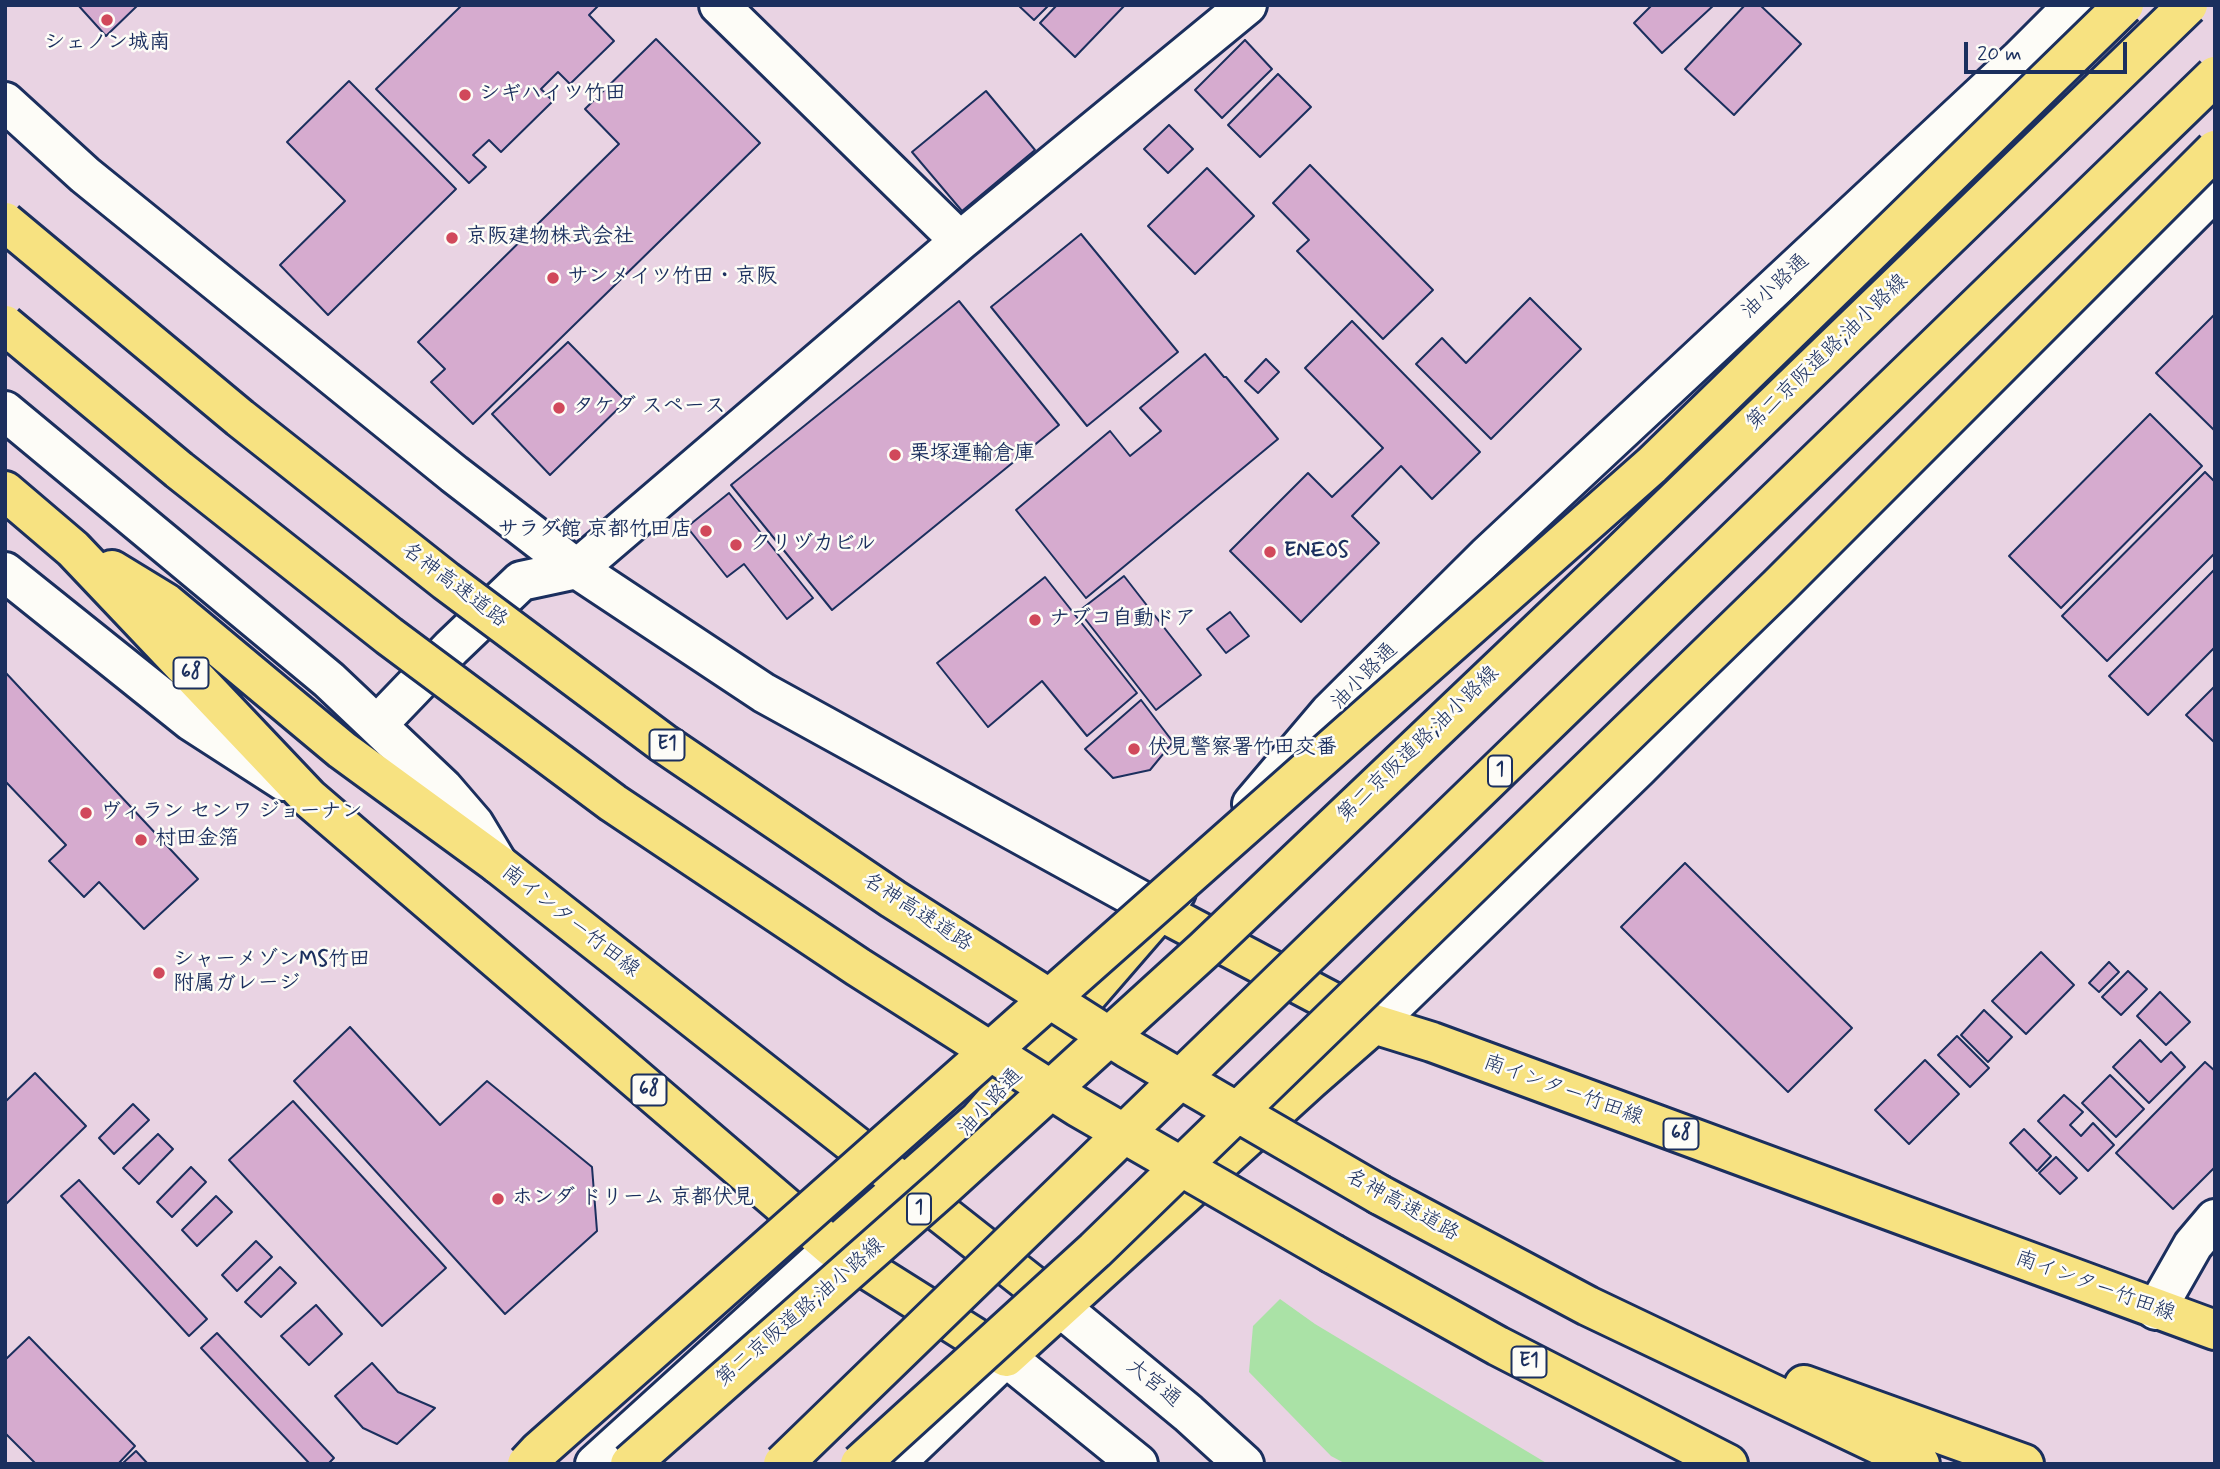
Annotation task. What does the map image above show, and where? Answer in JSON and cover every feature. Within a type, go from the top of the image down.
[{"type":"main road","points":[[527,1464],[1652,465],[2124,5]]},
{"type":"main road","name":"第二京阪道路;油小路線","points":[[630,1464],[946,1185],[1204,950],[1616,558],[2188,5]]},
{"type":"main road","name":"1","points":[[783,1464],[2215,76]]},
{"type":"main road","points":[[860,1464],[1095,1250],[1778,587],[2215,150]]},
{"type":"main road","name":"名神高速道路","points":[[5,222],[240,418],[446,581],[663,743],[893,899],[1115,1040],[1380,1195],[1588,1306],[1920,1464]]},
{"type":"main road","name":"E1","points":[[5,325],[179,470],[389,636],[614,803],[859,967],[1066,1099],[1332,1254],[1498,1346],[1728,1464]]},
{"type":"main road","name":"南インター竹田線","points":[[5,491],[73,549],[309,798],[833,1248],[1006,1357]]},
{"type":"main road","name":"南インター竹田線","points":[[73,549],[166,603],[342,750],[498,864],[1059,1307]]},
{"type":"main road","name":"南インター竹田線","points":[[1160,911],[1374,1024],[1432,1042],[2215,1330]]},
{"type":"main road","name":"油小路通","points":[[833,1248],[979,1120],[1160,911]]},
{"type":"main road","points":[[1006,1357],[1374,1024]]},
{"type":"main road","points":[[1588,1306],[2024,1464]]},
{"type":"street","points":[[719,5],[960,241]]},
{"type":"street","points":[[377,725],[521,580],[577,569],[960,241],[1247,5]]},
{"type":"street","name":"油小路通","points":[[1160,911],[1330,712],[1477,566],[2020,59],[2074,5]]},
{"type":"street","points":[[5,102],[85,175],[454,474],[577,569],[764,693],[1160,911]]},
{"type":"street","points":[[1374,1024],[1638,768],[2215,190]]},
{"type":"street","points":[[5,411],[329,680],[443,788],[474,824],[498,864]]},
{"type":"street","points":[[5,572],[191,721],[309,798]]},
{"type":"street","points":[[2155,1310],[2193,1245],[2215,1219]]},
{"type":"street","name":"油小路通","points":[[595,1464],[833,1248]]},
{"type":"street","name":"大宮通","points":[[1059,1307],[1188,1413],[1244,1464]]},
{"type":"street","points":[[894,1464],[1006,1357],[1138,1464]]},
{"type":"shaded area","points":[[5,5],[2215,5],[2215,1464],[5,1464]]},
{"type":"green space","points":[[1280,1299],[1315,1324],[1548,1464],[1346,1464],[1331,1456],[1249,1372],[1253,1326]]},
{"type":"building","name":"シェノン城南","points":[[78,5],[138,5],[106,36]]},
{"type":"building","name":"シギハイツ竹田","points":[[462,5],[599,5],[589,15],[614,41],[570,84],[558,72],[541,89],[553,101],[501,152],[489,140],[473,155],[486,167],[469,183],[376,89]]},
{"type":"building","points":[[1018,5],[1049,5],[1034,20]]},
{"type":"building","points":[[1057,5],[1125,5],[1075,57],[1040,23]]},
{"type":"building","points":[[1652,5],[1714,5],[1662,53],[1634,23]]},
{"type":"building","points":[[1745,5],[1760,5],[1801,44],[1734,115],[1685,69]]},
{"type":"building","name":"サンメイツ竹田・京阪","points":[[656,39],[760,143],[473,424],[431,382],[445,369],[418,342],[619,144],[585,109]]},
{"type":"building","points":[[1245,40],[1272,69],[1222,118],[1195,90]]},
{"type":"building","points":[[1278,74],[1311,107],[1260,157],[1228,125]]},
{"type":"building","points":[[349,81],[456,189],[328,315],[280,265],[345,201],[287,142]]},
{"type":"building","points":[[986,91],[1035,150],[962,211],[912,152]]},
{"type":"building","points":[[1169,125],[1193,149],[1168,173],[1144,149]]},
{"type":"building","points":[[1310,165],[1433,290],[1383,339],[1297,251],[1309,240],[1273,203]]},
{"type":"building","points":[[1207,168],[1254,216],[1195,274],[1148,226]]},
{"type":"building","points":[[1081,234],[1178,352],[1087,426],[991,307]]},
{"type":"building","points":[[1530,298],[1581,349],[1491,439],[1416,364],[1442,338],[1466,363]]},
{"type":"building","name":"栗塚運輸倉庫","points":[[959,301],[1059,425],[832,610],[731,485]]},
{"type":"building","points":[[2215,314],[2215,431],[2156,373]]},
{"type":"building","points":[[1352,321],[1480,452],[1432,499],[1401,466],[1352,516],[1379,543],[1301,622],[1230,551],[1308,473],[1332,497],[1383,448],[1305,368]]},
{"type":"building","name":"タケダ スペース","points":[[568,342],[626,401],[550,475],[492,414]]},
{"type":"building","points":[[1205,354],[1278,439],[1086,598],[1016,510],[1110,431],[1130,456],[1161,431],[1140,408]]},
{"type":"building","points":[[1266,359],[1279,372],[1258,393],[1245,381]]},
{"type":"building","points":[[2150,414],[2202,466],[2061,608],[2009,556]]},
{"type":"building","points":[[2205,472],[2215,482],[2215,553],[2107,661],[2062,616]]},
{"type":"building","name":"クリヅカビル","points":[[729,493],[813,598],[787,619],[744,564],[727,577],[687,527]]},
{"type":"building","points":[[2215,569],[2215,647],[2148,715],[2109,676]]},
{"type":"building","points":[[1124,576],[1201,675],[1156,710],[1079,611]]},
{"type":"building","name":"ナブコ自動ドア","points":[[1045,577],[1137,693],[1087,736],[1042,681],[988,727],[937,663]]},
{"type":"building","points":[[1230,612],[1249,636],[1226,653],[1207,629]]},
{"type":"building","name":"ヴィラン センワ ジョーナン","points":[[5,672],[198,879],[144,929],[99,882],[84,897],[49,861],[66,845],[5,781]]},
{"type":"building","points":[[2215,686],[2215,743],[2186,715]]},
{"type":"building","points":[[1141,700],[1173,742],[1150,770],[1113,778],[1085,749]]},
{"type":"building","points":[[1685,863],[1852,1028],[1788,1092],[1621,927]]},
{"type":"building","points":[[2041,952],[2074,985],[2026,1034],[1992,1001]]},
{"type":"building","points":[[2109,962],[2119,972],[2099,992],[2089,983]]},
{"type":"building","points":[[2128,971],[2147,989],[2121,1015],[2102,997]]},
{"type":"building","points":[[2160,992],[2190,1022],[2166,1045],[2137,1016]]},
{"type":"building","points":[[1984,1010],[2012,1037],[1988,1062],[1961,1035]]},
{"type":"building","name":"ホンダ ドリーム 京都伏見","points":[[350,1027],[440,1125],[487,1081],[592,1167],[597,1231],[505,1314],[294,1081]]},
{"type":"building","points":[[1957,1036],[1989,1068],[1970,1087],[1938,1055]]},
{"type":"building","points":[[2140,1040],[2161,1062],[2171,1052],[2185,1067],[2149,1103],[2113,1067]]},
{"type":"building","points":[[1925,1060],[1959,1094],[1909,1144],[1875,1110]]},
{"type":"building","points":[[2205,1062],[2215,1071],[2215,1167],[2173,1209],[2116,1153]]},
{"type":"building","points":[[35,1073],[86,1126],[5,1205],[5,1102]]},
{"type":"building","points":[[2110,1075],[2144,1109],[2116,1137],[2082,1103]]},
{"type":"building","points":[[2064,1095],[2083,1112],[2070,1125],[2081,1136],[2093,1123],[2114,1145],[2088,1171],[2038,1121]]},
{"type":"building","points":[[293,1101],[446,1268],[382,1326],[229,1160]]},
{"type":"building","points":[[133,1104],[149,1120],[114,1154],[99,1138]]},
{"type":"building","points":[[2024,1129],[2051,1156],[2037,1171],[2010,1143]]},
{"type":"building","points":[[158,1134],[173,1149],[139,1184],[123,1168]]},
{"type":"building","points":[[2056,1157],[2077,1178],[2060,1194],[2039,1173]]},
{"type":"building","points":[[191,1167],[206,1182],[172,1217],[157,1202]]},
{"type":"building","points":[[79,1180],[207,1319],[189,1336],[61,1196]]},
{"type":"building","points":[[216,1196],[232,1212],[197,1246],[182,1230]]},
{"type":"building","points":[[256,1241],[272,1257],[237,1291],[222,1275]]},
{"type":"building","points":[[280,1267],[296,1283],[261,1317],[245,1302]]},
{"type":"building","points":[[316,1305],[342,1334],[309,1365],[281,1336]]},
{"type":"building","points":[[217,1333],[334,1458],[328,1464],[310,1464],[201,1348]]},
{"type":"building","points":[[29,1337],[135,1446],[118,1464],[36,1464],[5,1433],[5,1360]]},
{"type":"building","points":[[372,1363],[398,1392],[435,1408],[397,1444],[363,1428],[335,1396]]},
{"type":"building","points":[[136,1451],[148,1464],[122,1464]]},
{"type":"place","name":"シェノン城南","points":[[107,20]]},
{"type":"place","name":"シギハイツ竹田","points":[[465,95]]},
{"type":"place","name":"京阪建物株式会社","points":[[452,238]]},
{"type":"place","name":"サンメイツ竹田・京阪","points":[[553,278]]},
{"type":"place","name":"タケダ スペース","points":[[559,408]]},
{"type":"place","name":"栗塚運輸倉庫","points":[[895,455]]},
{"type":"place","name":"サラダ館 京都竹田店","points":[[706,531]]},
{"type":"place","name":"クリヅカビル","points":[[736,545]]},
{"type":"place","name":"ENEOS","points":[[1270,552]]},
{"type":"place","name":"ナブコ自動ドア","points":[[1035,620]]},
{"type":"place","name":"伏見警察署竹田交番","points":[[1134,749]]},
{"type":"place","name":"ヴィラン センワ ジョーナン","points":[[86,813]]},
{"type":"place","name":"村田金箔","points":[[141,840]]},
{"type":"place","name":"シャーメゾンMS竹田 附属ガレージ","points":[[159,973]]},
{"type":"place","name":"ホンダ ドリーム 京都伏見","points":[[498,1199]]}]
